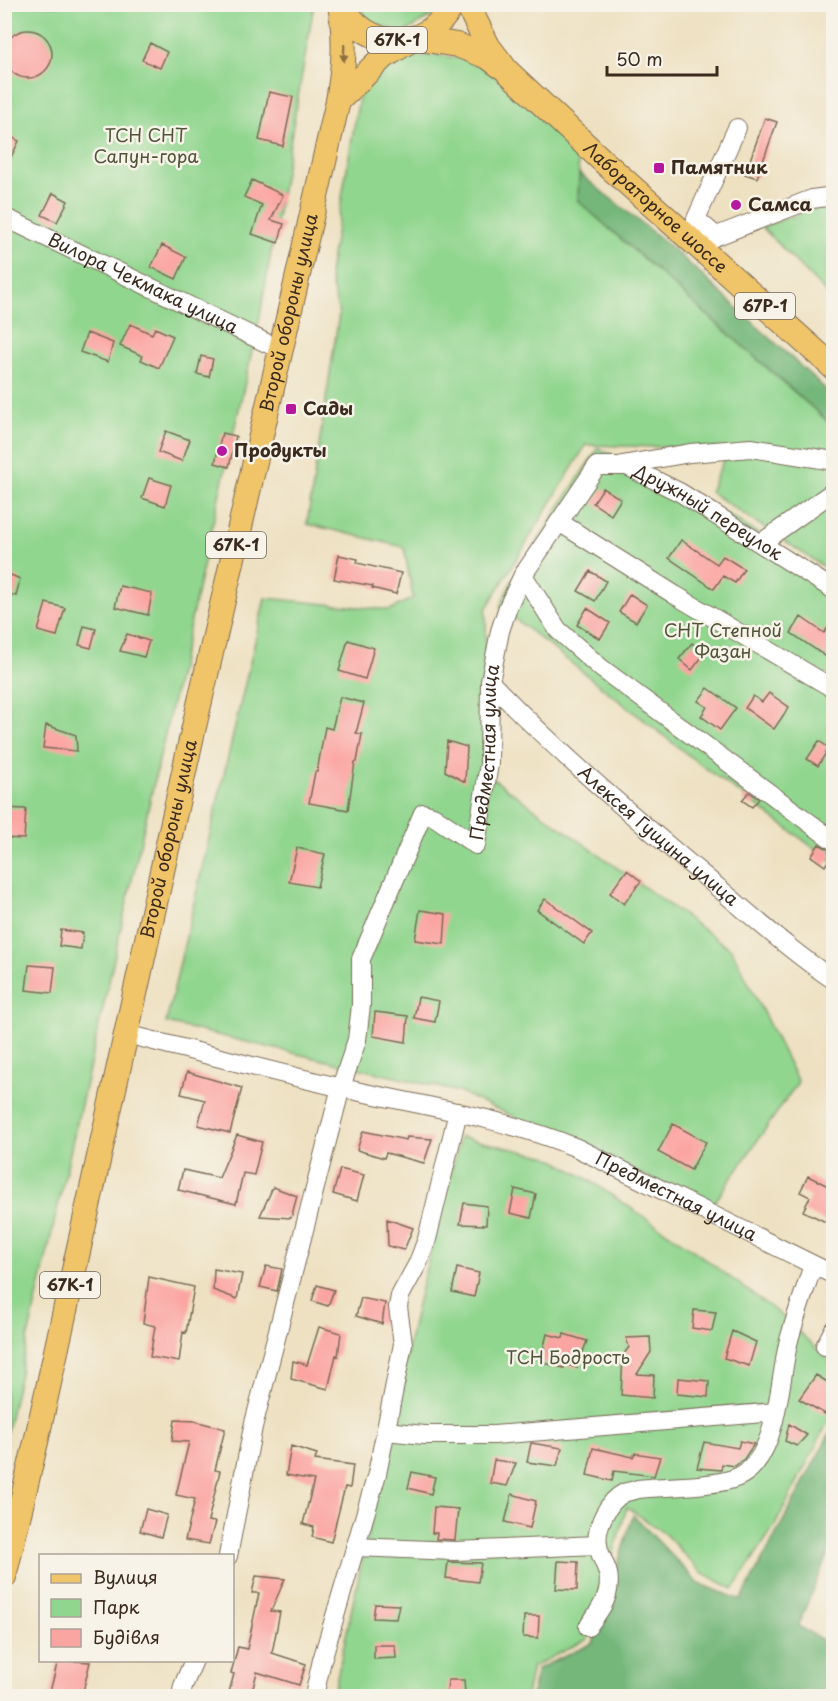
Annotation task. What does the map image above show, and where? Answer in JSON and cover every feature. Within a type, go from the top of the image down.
[{"type":"main road","name":"67К-1","points":[[340,4],[353,22],[371,35],[392,40],[414,38]]},
{"type":"main road","name":"67К-1","points":[[338,101],[345,52],[340,4]]},
{"type":"main road","name":"67К-1","points":[[338,101],[382,58],[433,29],[448,14],[453,4]]},
{"type":"main road","name":"Лабораторное шоссе","points":[[468,4],[488,46],[507,71]]},
{"type":"main road","name":"Лабораторное шоссе","points":[[414,38],[457,45],[488,57],[507,71],[605,163],[706,240],[834,368]]},
{"type":"main road","name":"Второй обороны улица","points":[[4,1577],[39,1431],[190,740],[338,101]]},
{"type":"street","points":[[737,128],[696,219],[706,240],[812,200],[834,196]]},
{"type":"street","name":"Вилора Чекмака улица","points":[[4,217],[281,350]]},
{"type":"street","points":[[613,466],[690,453],[751,448],[834,461]]},
{"type":"street","name":"Дружный переулок","points":[[523,575],[597,466],[627,466],[681,493],[834,590]]},
{"type":"street","points":[[761,543],[834,491]]},
{"type":"street","points":[[559,522],[693,606],[834,689]]},
{"type":"street","points":[[523,575],[558,630],[601,668],[834,841]]},
{"type":"street","name":"Предместная улица","points":[[341,1087],[357,1040],[361,1005],[361,959],[423,813],[433,816],[476,845],[489,764],[490,682],[500,631],[523,575]]},
{"type":"street","name":"Алексея Гущина улица","points":[[490,682],[526,718],[663,842],[760,923],[834,980]]},
{"type":"street","name":"Предместная улица","points":[[126,1034],[533,1131],[577,1148],[834,1275]]},
{"type":"street","points":[[228,1554],[253,1427],[341,1087]]},
{"type":"street","points":[[314,1696],[322,1660],[377,1474],[403,1344],[398,1307],[400,1296],[418,1263],[427,1239],[458,1112]]},
{"type":"street","points":[[588,1627],[606,1599],[608,1590],[607,1566],[598,1545],[597,1535],[609,1507],[626,1492],[723,1482],[739,1477],[751,1469],[761,1455],[776,1412],[790,1337],[813,1265]]},
{"type":"street","points":[[825,1346],[834,1329]]},
{"type":"street","points":[[386,1431],[424,1435],[495,1435],[776,1412]]},
{"type":"street","points":[[356,1547],[455,1551],[598,1545]]},
{"type":"street","points":[[182,1696],[183,1686],[193,1662]]},
{"type":"green space","name":"ТСН СНТ Сапун-гора","points":[[5,5],[314,5],[260,316],[5,1439]]},
{"type":"green space","points":[[355,5],[449,5],[404,33],[370,22]]},
{"type":"green space","points":[[436,55],[473,60],[497,74],[575,145],[579,173],[578,201],[833,426],[833,573],[710,492],[728,449],[586,445],[486,609],[485,773],[732,950],[798,1082],[712,1206],[459,1092],[166,1023],[265,598],[390,610],[413,598],[404,547],[307,524],[339,314],[329,274],[359,97],[379,72],[407,57]]},
{"type":"green space","points":[[579,173],[672,248],[833,396],[833,426],[578,201]]},
{"type":"green space","points":[[833,206],[833,300],[762,227],[818,207]]},
{"type":"green space","name":"СНТ Степной Фазан","points":[[598,448],[696,495],[833,580],[833,862],[697,762],[500,607],[511,581]]},
{"type":"green space","name":"ТСН Бодрость","points":[[460,1137],[549,1157],[589,1180],[689,1247],[781,1315],[833,1364],[833,1412],[775,1525],[733,1589],[701,1572],[665,1534],[627,1507],[588,1639],[532,1667],[526,1696],[333,1696],[418,1300]]},
{"type":"green space","points":[[833,1427],[833,1547],[829,1551],[798,1626],[833,1646],[833,1696],[532,1696],[537,1669],[593,1643],[633,1515],[698,1583],[741,1600]]},
{"type":"building","points":[[23,30],[33,30],[45,37],[52,49],[52,59],[45,71],[33,78],[23,78],[8,67],[4,59],[4,49],[15,34]]},
{"type":"building","points":[[150,43],[167,52],[160,68],[142,60]]},
{"type":"building","points":[[269,92],[293,97],[283,146],[259,140]]},
{"type":"building","points":[[765,118],[777,122],[757,178],[745,174]]},
{"type":"building","points":[[4,133],[19,141],[4,171]]},
{"type":"building","points":[[252,180],[283,195],[271,220],[284,224],[278,243],[252,234],[262,205],[244,197]]},
{"type":"building","points":[[53,193],[68,201],[57,222],[42,215]]},
{"type":"building","points":[[162,245],[186,257],[176,279],[151,267]]},
{"type":"building","points":[[130,324],[152,334],[155,328],[173,336],[159,368],[141,360],[143,356],[120,346]]},
{"type":"building","points":[[87,333],[113,343],[108,362],[80,352]]},
{"type":"building","points":[[201,356],[213,359],[209,377],[197,374]]},
{"type":"building","points":[[166,431],[190,440],[182,461],[158,452]]},
{"type":"building","points":[[222,433],[236,436],[229,467],[215,463]]},
{"type":"building","points":[[149,478],[171,485],[165,506],[142,498]]},
{"type":"building","points":[[603,488],[621,499],[611,515],[593,503]]},
{"type":"building","points":[[681,540],[717,564],[723,556],[744,569],[735,583],[723,576],[714,589],[669,558]]},
{"type":"building","points":[[339,555],[358,559],[357,563],[401,573],[396,594],[372,588],[373,586],[334,579]]},
{"type":"building","points":[[590,571],[606,581],[595,601],[578,591]]},
{"type":"building","points":[[4,572],[20,579],[16,596],[4,593]]},
{"type":"building","points":[[120,586],[152,593],[148,615],[115,607]]},
{"type":"building","points":[[630,594],[647,605],[636,622],[619,612]]},
{"type":"building","points":[[46,603],[65,608],[57,636],[38,631]]},
{"type":"building","points":[[587,608],[610,623],[600,639],[577,625]]},
{"type":"building","points":[[801,617],[824,633],[834,619],[834,662],[791,633]]},
{"type":"building","points":[[84,626],[96,629],[91,648],[79,645]]},
{"type":"building","points":[[127,634],[149,641],[144,657],[120,651]]},
{"type":"building","points":[[348,640],[374,648],[365,679],[339,671]]},
{"type":"building","points":[[692,643],[705,653],[692,670],[679,659]]},
{"type":"building","points":[[708,688],[736,708],[720,730],[701,716],[707,707],[698,701]]},
{"type":"building","points":[[769,693],[789,707],[774,729],[745,708],[753,696],[762,702]]},
{"type":"building","points":[[340,697],[364,703],[356,733],[362,734],[357,762],[355,762],[348,810],[309,803],[325,727],[332,729]]},
{"type":"building","points":[[46,725],[76,735],[77,751],[43,748]]},
{"type":"building","points":[[447,741],[467,747],[465,782],[445,771]]},
{"type":"building","points":[[819,741],[829,748],[818,766],[807,759]]},
{"type":"building","points":[[749,792],[759,799],[752,807],[742,800]]},
{"type":"building","points":[[4,808],[26,809],[24,839],[4,838]]},
{"type":"building","points":[[819,844],[834,852],[825,866],[811,856]]},
{"type":"building","points":[[297,848],[325,854],[317,887],[289,882]]},
{"type":"building","points":[[627,870],[641,881],[624,904],[610,893]]},
{"type":"building","points":[[545,899],[592,933],[584,944],[537,910]]},
{"type":"building","points":[[420,910],[446,914],[444,944],[415,940]]},
{"type":"building","points":[[61,930],[83,933],[81,949],[59,946]]},
{"type":"building","points":[[29,965],[55,967],[52,993],[26,990]]},
{"type":"building","points":[[418,997],[439,1001],[435,1022],[414,1018]]},
{"type":"building","points":[[375,1012],[408,1016],[406,1042],[373,1036]]},
{"type":"building","points":[[187,1072],[242,1088],[230,1133],[198,1125],[205,1100],[181,1094]]},
{"type":"building","points":[[673,1124],[706,1142],[691,1170],[658,1152]]},
{"type":"building","points":[[363,1131],[406,1140],[407,1137],[432,1139],[424,1163],[386,1153],[384,1158],[357,1150]]},
{"type":"building","points":[[237,1135],[262,1142],[254,1175],[243,1173],[236,1204],[178,1190],[183,1170],[219,1178]]},
{"type":"building","points":[[340,1169],[364,1175],[357,1201],[333,1194]]},
{"type":"building","points":[[808,1176],[834,1189],[834,1226],[803,1211],[810,1197],[800,1192]]},
{"type":"building","points":[[273,1187],[297,1196],[291,1218],[260,1216]]},
{"type":"building","points":[[515,1189],[536,1194],[531,1218],[510,1213]]},
{"type":"building","points":[[464,1203],[487,1206],[486,1225],[460,1224]]},
{"type":"building","points":[[387,1219],[413,1228],[404,1250],[388,1246]]},
{"type":"building","points":[[266,1266],[282,1269],[277,1291],[260,1287]]},
{"type":"building","points":[[457,1268],[479,1273],[474,1297],[452,1292]]},
{"type":"building","points":[[214,1269],[242,1274],[237,1299],[213,1290]]},
{"type":"building","points":[[149,1277],[194,1287],[186,1333],[183,1332],[179,1362],[150,1357],[155,1326],[143,1323]]},
{"type":"building","points":[[317,1285],[334,1290],[328,1306],[312,1301]]},
{"type":"building","points":[[361,1298],[385,1303],[382,1324],[356,1316]]},
{"type":"building","points":[[694,1310],[716,1312],[712,1331],[692,1328]]},
{"type":"building","points":[[319,1327],[341,1333],[338,1356],[336,1355],[328,1389],[291,1379],[293,1361],[307,1365]]},
{"type":"building","points":[[732,1331],[756,1342],[749,1366],[724,1358]]},
{"type":"building","points":[[547,1334],[563,1338],[564,1334],[587,1341],[577,1368],[565,1364],[564,1368],[540,1362]]},
{"type":"building","points":[[650,1337],[651,1352],[637,1374],[654,1375],[653,1398],[621,1395],[623,1355],[629,1347],[626,1338]]},
{"type":"building","points":[[816,1375],[834,1386],[834,1402],[825,1414],[799,1399]]},
{"type":"building","points":[[678,1378],[709,1381],[708,1397],[677,1394]]},
{"type":"building","points":[[175,1420],[195,1421],[225,1429],[215,1470],[220,1471],[208,1521],[215,1522],[209,1544],[185,1540],[195,1499],[176,1495],[189,1442],[172,1441]]},
{"type":"building","points":[[789,1424],[807,1435],[797,1446],[785,1441]]},
{"type":"building","points":[[740,1441],[754,1444],[744,1459],[735,1466],[722,1464],[721,1470],[697,1468],[704,1442],[738,1448]]},
{"type":"building","points":[[531,1443],[562,1448],[557,1466],[527,1462]]},
{"type":"building","points":[[291,1446],[317,1454],[315,1460],[353,1465],[350,1488],[345,1487],[331,1542],[312,1537],[314,1527],[303,1524],[314,1480],[286,1475]]},
{"type":"building","points":[[593,1448],[633,1457],[635,1453],[660,1457],[654,1476],[614,1471],[612,1481],[587,1475]]},
{"type":"building","points":[[494,1460],[516,1463],[507,1486],[490,1483]]},
{"type":"building","points":[[412,1472],[435,1477],[431,1494],[408,1488]]},
{"type":"building","points":[[512,1494],[536,1501],[530,1528],[505,1522]]},
{"type":"building","points":[[434,1507],[458,1509],[455,1540],[436,1539],[437,1533],[432,1533]]},
{"type":"building","points":[[146,1509],[167,1515],[161,1537],[140,1531]]},
{"type":"building","points":[[558,1561],[578,1562],[577,1590],[556,1589]]},
{"type":"building","points":[[448,1562],[481,1563],[478,1582],[446,1578]]},
{"type":"building","points":[[256,1576],[285,1579],[271,1611],[280,1612],[272,1653],[306,1664],[299,1685],[257,1672],[251,1696],[228,1696],[238,1647],[247,1649],[259,1593],[252,1593]]},
{"type":"building","points":[[375,1604],[399,1605],[396,1619],[373,1618]]},
{"type":"building","points":[[524,1616],[539,1616],[538,1638],[523,1637]]},
{"type":"building","points":[[374,1645],[395,1645],[396,1658],[374,1659]]},
{"type":"building","points":[[58,1662],[90,1662],[82,1696],[49,1696]]},
{"type":"building","points":[[448,1680],[464,1680],[465,1693],[447,1693]]},
{"type":"place","name":"Памятник","points":[[659,168]]},
{"type":"place","name":"Самса","points":[[736,205]]},
{"type":"place","name":"Сады","points":[[291,409]]},
{"type":"place","name":"Продукты","points":[[222,451]]}]
